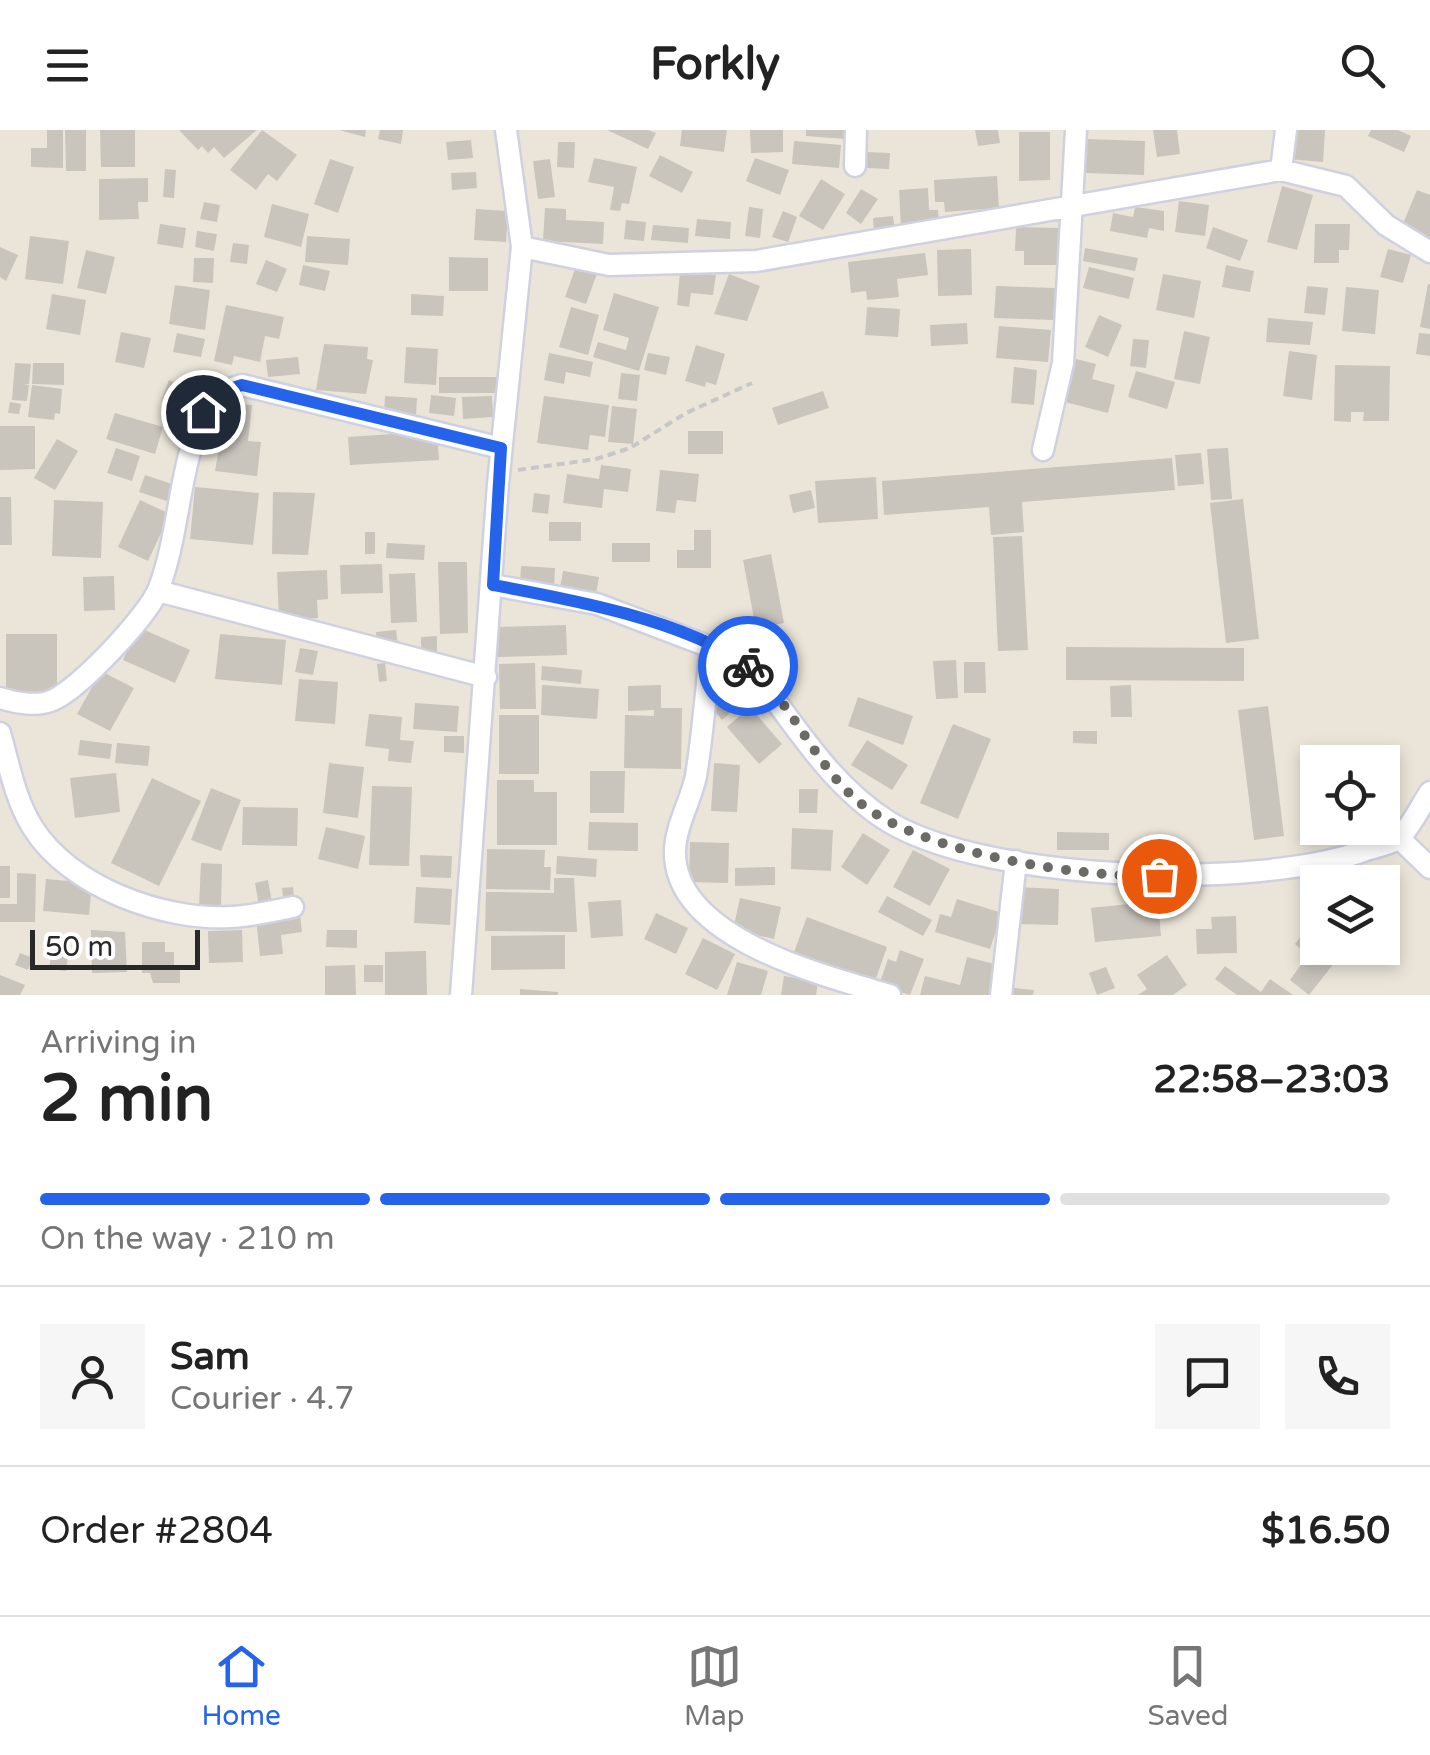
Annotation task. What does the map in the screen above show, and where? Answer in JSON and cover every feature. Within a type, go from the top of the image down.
[{"type":"street","points":[[460,995],[499,472],[522,247],[506,130]]},
{"type":"street","points":[[854,166],[856,130]]},
{"type":"street","points":[[1044,450],[1063,364],[1076,130]]},
{"type":"street","points":[[1280,170],[1286,130]]},
{"type":"street","points":[[522,247],[609,265],[756,261],[1280,170],[1346,186],[1386,226],[1430,252]]},
{"type":"street","points":[[0,698],[17,704],[53,700],[128,632],[158,590],[186,459],[203,412],[214,394],[226,388],[242,385],[501,448]]},
{"type":"street","points":[[493,585],[597,604],[711,646],[753,670],[858,802],[894,825],[1016,862],[1150,876],[1282,872],[1380,845]]},
{"type":"street","points":[[158,590],[224,610],[344,637],[432,667],[486,677]]},
{"type":"street","points":[[711,646],[695,779],[675,848],[678,872],[690,896],[720,928],[754,947],[890,995]]},
{"type":"street","points":[[0,733],[19,799],[32,826],[49,850],[80,874],[120,894],[197,915],[231,917],[293,908]]},
{"type":"street","points":[[1400,837],[1430,792]]},
{"type":"street","points":[[1400,839],[1430,868]]},
{"type":"street","points":[[1001,995],[1016,862]]},
{"type":"path","points":[[499,472],[613,454],[752,384]]},
{"type":"building","points":[[47,130],[63,130],[63,168],[31,167],[31,148],[47,148]]},
{"type":"building","points":[[65,130],[86,130],[86,171],[66,171]]},
{"type":"building","points":[[100,130],[135,130],[135,167],[101,167]]},
{"type":"building","points":[[179,130],[257,130],[224,158],[214,147],[208,153],[202,146],[198,150]]},
{"type":"building","points":[[262,130],[297,155],[277,181],[268,174],[256,190],[230,170]]},
{"type":"building","points":[[339,130],[366,130],[365,137]]},
{"type":"building","points":[[380,130],[403,130],[401,144],[378,139]]},
{"type":"building","points":[[607,130],[648,130],[656,133],[648,149]]},
{"type":"building","points":[[682,130],[727,130],[724,152],[680,146]]},
{"type":"building","points":[[750,130],[783,130],[783,152],[751,153]]},
{"type":"building","points":[[806,130],[847,130],[846,139],[806,136]]},
{"type":"building","points":[[975,130],[998,130],[1000,143],[978,146]]},
{"type":"building","points":[[1153,130],[1177,130],[1180,154],[1157,157]]},
{"type":"building","points":[[1290,130],[1325,130],[1323,162],[1288,159]]},
{"type":"building","points":[[1371,130],[1398,130],[1411,136],[1404,152],[1368,136]]},
{"type":"building","points":[[1019,132],[1050,132],[1050,180],[1019,181]]},
{"type":"building","points":[[1086,139],[1145,141],[1144,175],[1085,173]]},
{"type":"building","points":[[471,140],[473,158],[448,160],[446,142]]},
{"type":"building","points":[[794,141],[841,145],[839,168],[792,164]]},
{"type":"building","points":[[558,142],[575,142],[574,168],[557,167]]},
{"type":"building","points":[[866,152],[890,153],[889,169],[865,168]]},
{"type":"building","points":[[660,155],[693,172],[682,193],[649,176]]},
{"type":"building","points":[[594,158],[637,167],[629,204],[622,203],[620,211],[610,210],[614,187],[588,182]]},
{"type":"building","points":[[755,158],[789,170],[780,195],[746,181]]},
{"type":"building","points":[[330,159],[354,167],[338,213],[314,204]]},
{"type":"building","points":[[550,159],[555,197],[538,199],[533,161]]},
{"type":"building","points":[[165,169],[176,170],[174,198],[163,197]]},
{"type":"building","points":[[476,172],[477,188],[452,190],[451,173]]},
{"type":"building","points":[[997,176],[999,208],[945,212],[944,202],[935,202],[934,180]]},
{"type":"building","points":[[148,178],[148,202],[138,202],[139,219],[99,220],[99,179]]},
{"type":"building","points":[[821,179],[845,194],[823,230],[799,216]]},
{"type":"building","points":[[1282,186],[1313,195],[1297,250],[1267,242]]},
{"type":"building","points":[[928,188],[929,210],[938,210],[939,225],[901,228],[899,190]]},
{"type":"building","points":[[861,189],[878,199],[861,224],[846,213]]},
{"type":"building","points":[[1417,190],[1430,195],[1430,243],[1400,231]]},
{"type":"building","points":[[1179,201],[1209,205],[1205,236],[1175,232]]},
{"type":"building","points":[[204,202],[220,205],[217,222],[200,219]]},
{"type":"building","points":[[272,204],[309,214],[301,247],[264,237]]},
{"type":"building","points":[[749,207],[763,209],[760,238],[745,236]]},
{"type":"building","points":[[1135,207],[1164,211],[1164,231],[1149,228],[1147,238],[1110,231],[1113,213],[1133,217]]},
{"type":"building","points":[[545,208],[566,209],[566,220],[604,222],[603,244],[543,241]]},
{"type":"building","points":[[476,209],[508,211],[506,242],[474,240]]},
{"type":"building","points":[[783,211],[797,217],[788,242],[772,237]]},
{"type":"building","points":[[893,216],[895,230],[874,231],[873,218]]},
{"type":"building","points":[[697,219],[731,222],[730,239],[695,236]]},
{"type":"building","points":[[626,220],[646,222],[644,241],[624,239]]},
{"type":"building","points":[[160,224],[186,228],[183,248],[157,244]]},
{"type":"building","points":[[1315,224],[1350,224],[1349,250],[1339,250],[1339,263],[1314,263]]},
{"type":"building","points":[[653,225],[689,228],[688,243],[651,240]]},
{"type":"building","points":[[1016,227],[1059,228],[1059,265],[1024,265],[1024,251],[1015,251]]},
{"type":"building","points":[[1213,227],[1248,240],[1240,261],[1206,248]]},
{"type":"building","points":[[197,231],[217,234],[214,251],[195,247]]},
{"type":"building","points":[[30,236],[69,241],[63,284],[25,279]]},
{"type":"building","points":[[307,236],[350,239],[348,265],[305,262]]},
{"type":"building","points":[[233,243],[249,245],[247,264],[230,262]]},
{"type":"building","points":[[0,247],[18,255],[6,281],[0,277]]},
{"type":"building","points":[[1085,248],[1138,258],[1135,271],[1083,261]]},
{"type":"building","points":[[971,249],[972,295],[938,296],[937,250]]},
{"type":"building","points":[[1388,249],[1411,255],[1403,283],[1380,277]]},
{"type":"building","points":[[86,250],[115,257],[106,294],[77,288]]},
{"type":"building","points":[[925,253],[928,275],[897,279],[899,297],[867,300],[866,291],[851,293],[848,262]]},
{"type":"building","points":[[449,257],[488,258],[488,291],[449,291]]},
{"type":"building","points":[[194,258],[214,258],[213,283],[193,282]]},
{"type":"building","points":[[266,260],[287,269],[277,292],[256,284]]},
{"type":"building","points":[[578,261],[599,268],[586,304],[565,297]]},
{"type":"building","points":[[303,265],[330,271],[325,291],[299,285]]},
{"type":"building","points":[[1226,265],[1254,271],[1250,292],[1222,287]]},
{"type":"building","points":[[1089,267],[1134,278],[1129,299],[1083,288]]},
{"type":"building","points":[[680,271],[716,275],[713,295],[691,293],[689,307],[677,305]]},
{"type":"building","points":[[729,274],[760,286],[747,321],[714,314]]},
{"type":"building","points":[[1163,274],[1201,281],[1194,318],[1156,310]]},
{"type":"building","points":[[1430,284],[1430,329],[1420,327]]},
{"type":"building","points":[[175,285],[210,290],[205,330],[169,324]]},
{"type":"building","points":[[996,286],[1055,288],[1054,320],[994,318]]},
{"type":"building","points":[[1307,286],[1328,288],[1325,315],[1304,313]]},
{"type":"building","points":[[1346,287],[1379,290],[1375,334],[1342,331]]},
{"type":"building","points":[[614,293],[659,307],[639,371],[593,357],[598,342],[626,350],[629,338],[603,330]]},
{"type":"building","points":[[52,294],[86,300],[80,335],[46,329]]},
{"type":"building","points":[[411,294],[444,296],[443,316],[411,315]]},
{"type":"building","points":[[226,305],[284,317],[279,339],[265,336],[260,362],[234,356],[232,365],[214,361]]},
{"type":"building","points":[[571,307],[599,315],[588,355],[559,347]]},
{"type":"building","points":[[867,307],[900,309],[898,337],[865,335]]},
{"type":"building","points":[[1099,315],[1122,325],[1108,357],[1085,347]]},
{"type":"building","points":[[1268,318],[1313,322],[1310,345],[1266,342]]},
{"type":"building","points":[[967,323],[968,344],[931,346],[930,325]]},
{"type":"building","points":[[999,326],[1051,330],[1048,362],[996,358]]},
{"type":"building","points":[[1184,331],[1210,337],[1200,384],[1174,379]]},
{"type":"building","points":[[121,332],[151,338],[144,368],[115,362]]},
{"type":"building","points":[[177,333],[205,339],[201,357],[173,352]]},
{"type":"building","points":[[1419,333],[1430,334],[1430,356],[1416,354]]},
{"type":"building","points":[[1133,339],[1149,340],[1146,368],[1130,366]]},
{"type":"building","points":[[324,344],[368,347],[367,359],[373,360],[366,394],[316,390]]},
{"type":"building","points":[[696,345],[725,354],[716,385],[706,382],[705,387],[685,381]]},
{"type":"building","points":[[406,347],[438,349],[436,385],[404,383]]},
{"type":"building","points":[[1289,351],[1317,355],[1312,400],[1283,396]]},
{"type":"building","points":[[549,353],[593,362],[590,377],[566,372],[564,384],[544,380]]},
{"type":"building","points":[[648,353],[670,357],[666,375],[644,370]]},
{"type":"building","points":[[298,357],[300,374],[268,377],[266,360]]},
{"type":"building","points":[[1076,359],[1096,364],[1092,379],[1115,385],[1108,413],[1065,402]]},
{"type":"building","points":[[15,363],[31,364],[29,384],[24,384],[29,385],[27,401],[12,400]]},
{"type":"building","points":[[33,363],[64,363],[64,385],[32,384]]},
{"type":"building","points":[[1335,365],[1390,366],[1389,421],[1363,421],[1364,412],[1351,412],[1351,422],[1334,421]]},
{"type":"building","points":[[1014,367],[1037,370],[1034,405],[1011,403]]},
{"type":"building","points":[[1136,371],[1175,382],[1167,409],[1128,397]]},
{"type":"building","points":[[621,373],[640,375],[637,401],[618,399]]},
{"type":"building","points":[[439,377],[503,377],[503,393],[439,393]]},
{"type":"building","points":[[169,380],[190,388],[183,406],[162,399]]},
{"type":"building","points":[[32,385],[62,389],[60,414],[55,413],[54,420],[28,417]]},
{"type":"building","points":[[823,391],[829,408],[778,425],[772,408]]},
{"type":"building","points":[[431,395],[456,398],[454,416],[429,413]]},
{"type":"building","points":[[385,396],[417,398],[416,417],[384,415]]},
{"type":"building","points":[[492,396],[493,417],[463,419],[462,397]]},
{"type":"building","points":[[544,396],[609,405],[605,437],[590,435],[588,450],[537,443]]},
{"type":"building","points":[[10,402],[21,404],[19,414],[8,413]]},
{"type":"building","points":[[227,403],[252,405],[248,441],[261,442],[257,476],[215,471]]},
{"type":"building","points":[[612,406],[637,409],[633,444],[608,442]]},
{"type":"building","points":[[115,413],[163,427],[155,454],[106,439]]},
{"type":"building","points":[[0,426],[35,426],[35,469],[0,470]]},
{"type":"building","points":[[437,431],[439,460],[350,465],[348,437]]},
{"type":"building","points":[[688,431],[723,431],[723,454],[688,454]]},
{"type":"building","points":[[57,439],[78,451],[55,490],[34,478]]},
{"type":"building","points":[[116,448],[140,456],[132,481],[107,473]]},
{"type":"building","points":[[1228,448],[1232,499],[1211,500],[1207,449]]},
{"type":"building","points":[[1201,453],[1204,484],[1178,486],[1175,455]]},
{"type":"building","points":[[1172,458],[1175,490],[1022,502],[1024,532],[991,535],[989,507],[884,515],[882,481]]},
{"type":"building","points":[[601,465],[631,469],[628,492],[604,489],[602,508],[563,503],[567,474],[599,479]]},
{"type":"building","points":[[660,470],[699,474],[696,502],[677,500],[675,513],[656,511]]},
{"type":"building","points":[[145,475],[175,485],[170,502],[139,492]]},
{"type":"building","points":[[876,477],[878,519],[818,523],[815,481]]},
{"type":"building","points":[[195,487],[259,493],[253,545],[190,539]]},
{"type":"building","points":[[811,490],[815,508],[793,513],[789,495]]},
{"type":"building","points":[[273,492],[315,493],[308,555],[272,554]]},
{"type":"building","points":[[534,493],[550,495],[548,514],[532,512]]},
{"type":"building","points":[[0,497],[11,497],[12,545],[0,545]]},
{"type":"building","points":[[1243,499],[1259,639],[1226,643],[1210,503]]},
{"type":"building","points":[[54,500],[103,502],[101,558],[52,556]]},
{"type":"building","points":[[140,500],[170,514],[148,561],[118,547]]},
{"type":"building","points":[[549,522],[581,522],[581,541],[549,541]]},
{"type":"building","points":[[694,530],[711,530],[711,568],[677,568],[677,550],[694,550]]},
{"type":"building","points":[[365,532],[375,532],[375,554],[365,554]]},
{"type":"building","points":[[1022,536],[1028,650],[998,651],[993,537]]},
{"type":"building","points":[[387,543],[425,545],[424,560],[386,558]]},
{"type":"building","points":[[612,543],[650,543],[650,562],[612,562]]},
{"type":"building","points":[[771,554],[784,623],[756,629],[743,560]]},
{"type":"building","points":[[438,562],[467,562],[468,633],[440,634]]},
{"type":"building","points":[[382,564],[383,593],[341,594],[340,565]]},
{"type":"building","points":[[521,566],[555,568],[554,587],[520,585]]},
{"type":"building","points":[[327,570],[328,599],[317,600],[318,618],[279,620],[277,572]]},
{"type":"building","points":[[563,571],[599,577],[596,594],[560,588]]},
{"type":"building","points":[[415,573],[417,622],[391,623],[389,574]]},
{"type":"building","points":[[114,576],[115,610],[84,611],[83,577]]},
{"type":"building","points":[[566,625],[567,655],[498,657],[497,627]]},
{"type":"building","points":[[138,627],[190,650],[175,683],[123,660]]},
{"type":"building","points":[[396,630],[398,645],[377,648],[376,632]]},
{"type":"building","points":[[6,634],[57,634],[57,697],[6,697]]},
{"type":"building","points":[[220,634],[286,640],[282,685],[215,679]]},
{"type":"building","points":[[437,636],[437,654],[421,654],[421,637]]},
{"type":"building","points":[[1066,647],[1244,648],[1244,681],[1066,680]]},
{"type":"building","points":[[300,648],[318,651],[313,675],[295,672]]},
{"type":"building","points":[[956,660],[958,698],[936,699],[933,661]]},
{"type":"building","points":[[964,662],[985,662],[986,693],[964,693]]},
{"type":"building","points":[[385,663],[387,681],[379,682],[377,664]]},
{"type":"building","points":[[535,663],[536,709],[500,709],[499,664]]},
{"type":"building","points":[[542,666],[582,670],[581,684],[541,680]]},
{"type":"building","points":[[101,671],[134,688],[110,731],[77,714]]},
{"type":"building","points":[[299,679],[338,682],[335,724],[295,721]]},
{"type":"building","points":[[741,679],[753,692],[722,720],[710,706]]},
{"type":"building","points":[[542,685],[599,689],[597,719],[541,715]]},
{"type":"building","points":[[661,685],[661,708],[682,708],[681,769],[624,768],[625,715],[654,716],[654,710],[628,711],[628,686]]},
{"type":"building","points":[[1131,685],[1132,717],[1111,717],[1110,686]]},
{"type":"building","points":[[858,697],[913,716],[903,745],[848,726]]},
{"type":"building","points":[[415,703],[459,706],[457,732],[413,729]]},
{"type":"building","points":[[1268,706],[1284,836],[1254,840],[1238,710]]},
{"type":"building","points":[[750,707],[782,744],[759,764],[727,727]]},
{"type":"building","points":[[369,714],[402,717],[400,740],[414,741],[411,763],[388,761],[389,749],[365,746]]},
{"type":"building","points":[[499,715],[539,715],[539,774],[499,774]]},
{"type":"building","points":[[953,724],[991,739],[958,819],[920,803]]},
{"type":"building","points":[[1073,731],[1097,731],[1097,744],[1073,743]]},
{"type":"building","points":[[444,736],[464,736],[464,753],[444,752]]},
{"type":"building","points":[[80,740],[112,744],[110,759],[78,755]]},
{"type":"building","points":[[867,740],[908,765],[892,790],[851,765]]},
{"type":"building","points":[[117,743],[150,746],[148,766],[115,763]]},
{"type":"building","points":[[329,763],[364,767],[358,818],[323,813]]},
{"type":"building","points":[[714,763],[740,765],[737,812],[711,811]]},
{"type":"building","points":[[590,771],[625,771],[624,813],[590,813]]},
{"type":"building","points":[[116,773],[120,812],[75,818],[70,778]]},
{"type":"building","points":[[152,778],[201,801],[159,886],[111,863]]},
{"type":"building","points":[[497,780],[534,780],[534,792],[557,792],[557,845],[497,845]]},
{"type":"building","points":[[372,786],[412,787],[409,866],[369,865]]},
{"type":"building","points":[[211,788],[241,800],[221,851],[191,840]]},
{"type":"building","points":[[799,789],[818,789],[817,813],[799,813]]},
{"type":"building","points":[[243,807],[298,808],[297,846],[242,845]]},
{"type":"building","points":[[589,822],[638,823],[638,851],[588,850]]},
{"type":"building","points":[[326,827],[365,836],[358,869],[318,859]]},
{"type":"building","points":[[792,828],[833,830],[831,871],[791,869]]},
{"type":"building","points":[[1057,832],[1109,833],[1109,850],[1057,850]]},
{"type":"building","points":[[863,833],[890,850],[867,885],[841,867]]},
{"type":"building","points":[[690,842],[729,843],[728,883],[689,882]]},
{"type":"building","points":[[487,849],[545,850],[544,867],[551,867],[550,890],[486,889]]},
{"type":"building","points":[[913,850],[950,869],[930,906],[893,887]]},
{"type":"building","points":[[420,855],[452,856],[451,878],[421,877]]},
{"type":"building","points":[[557,856],[597,859],[596,877],[556,874]]},
{"type":"building","points":[[201,863],[222,864],[221,906],[199,906]]},
{"type":"building","points":[[0,866],[10,866],[10,898],[0,898]]},
{"type":"building","points":[[775,867],[775,885],[735,886],[735,868]]},
{"type":"building","points":[[17,873],[36,874],[35,922],[0,922],[0,904],[17,904]]},
{"type":"building","points":[[554,878],[574,878],[577,932],[485,931],[486,892],[554,893]]},
{"type":"building","points":[[46,879],[92,883],[89,915],[43,911]]},
{"type":"building","points":[[268,880],[272,903],[259,906],[255,883]]},
{"type":"building","points":[[293,887],[294,896],[283,897],[282,888]]},
{"type":"building","points":[[416,887],[452,889],[450,925],[414,923]]},
{"type":"building","points":[[1016,887],[1059,889],[1058,925],[1015,924]]},
{"type":"building","points":[[887,896],[932,920],[923,936],[878,912]]},
{"type":"building","points":[[740,898],[781,907],[774,939],[733,930]]},
{"type":"building","points":[[957,899],[1002,913],[990,949],[935,932],[940,914],[951,917]]},
{"type":"building","points":[[621,900],[623,936],[591,938],[588,902]]},
{"type":"building","points":[[1158,901],[1161,936],[1095,942],[1091,908]]},
{"type":"building","points":[[656,913],[688,928],[676,954],[644,939]]},
{"type":"building","points":[[300,915],[302,932],[281,935],[283,954],[260,956],[256,919]]},
{"type":"building","points":[[1236,916],[1237,953],[1197,954],[1196,929],[1212,929],[1211,917]]},
{"type":"building","points":[[807,917],[887,947],[875,981],[794,952]]},
{"type":"building","points":[[91,930],[125,932],[127,972],[92,973]]},
{"type":"building","points":[[242,930],[243,962],[209,963],[208,931]]},
{"type":"building","points":[[327,930],[357,930],[357,948],[326,947]]},
{"type":"building","points":[[565,935],[565,969],[491,970],[491,936]]},
{"type":"building","points":[[703,938],[735,954],[717,990],[685,974]]},
{"type":"building","points":[[53,942],[70,945],[66,971],[49,969]]},
{"type":"building","points":[[142,942],[165,942],[165,952],[174,952],[174,965],[180,965],[180,983],[153,983],[150,973],[142,973]]},
{"type":"building","points":[[900,950],[924,959],[910,995],[879,985],[888,959],[896,962]]},
{"type":"building","points":[[426,951],[427,995],[385,995],[385,952]]},
{"type":"building","points":[[20,953],[33,958],[28,970],[15,965]]},
{"type":"building","points":[[1167,955],[1187,985],[1173,995],[1138,995],[1147,989],[1137,975]]},
{"type":"building","points":[[967,957],[1002,966],[995,995],[920,995],[925,976],[960,985]]},
{"type":"building","points":[[737,962],[768,971],[761,995],[727,995]]},
{"type":"building","points":[[355,965],[356,995],[325,995],[325,966]]},
{"type":"building","points":[[364,965],[383,965],[383,982],[364,982]]},
{"type":"building","points":[[1301,965],[1333,965],[1309,995],[1290,980]]},
{"type":"building","points":[[1225,966],[1261,992],[1270,979],[1293,995],[1237,995],[1215,979]]},
{"type":"building","points":[[1106,967],[1115,988],[1097,995],[1089,973]]},
{"type":"building","points":[[0,975],[25,985],[20,995],[0,995]]},
{"type":"building","points":[[784,976],[818,982],[816,995],[781,995]]},
{"type":"building","points":[[1005,987],[1034,990],[1033,995],[1004,995]]},
{"type":"building","points":[[520,989],[558,992],[558,995],[520,995]]},
{"type":"way so far","points":[[748,666],[831,773],[858,802],[894,825],[1016,862],[1159,876]]},
{"type":"route","points":[[203,412],[214,394],[242,385],[501,448],[493,585],[597,604],[711,646],[748,666]]}]
